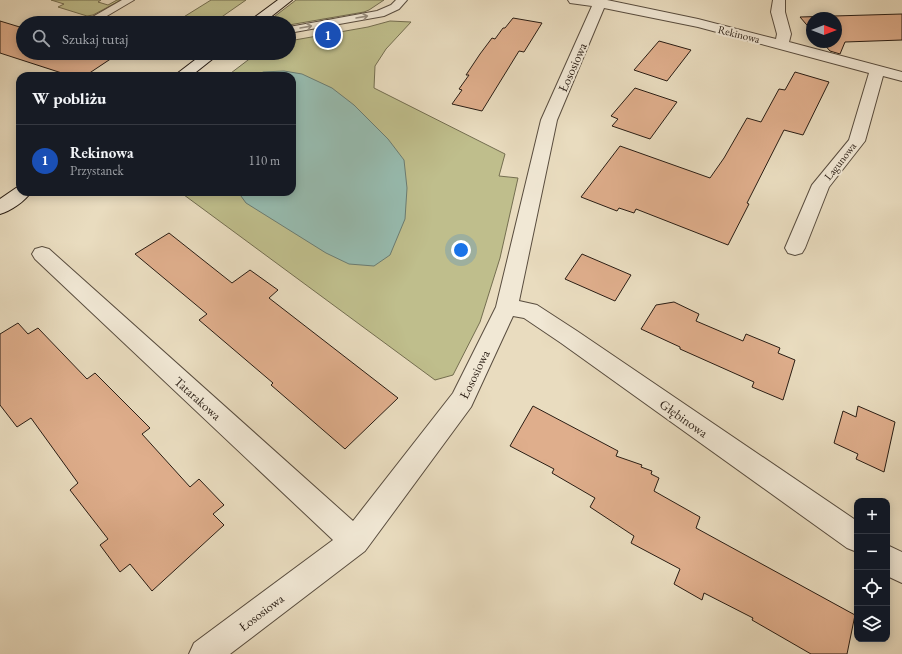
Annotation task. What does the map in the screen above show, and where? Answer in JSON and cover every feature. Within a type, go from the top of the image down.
[{"type":"street","points":[[264,16],[286,0]]},
{"type":"street","name":"Rekinowa","points":[[574,0],[601,2],[692,22],[902,77]]},
{"type":"street","points":[[779,0],[778,12],[784,34],[781,45]]},
{"type":"street","name":"Łososiowa","points":[[205,654],[355,541],[462,400],[507,307],[549,120],[601,2]]},
{"type":"street","points":[[187,72],[203,60]]},
{"type":"street","name":"Lagunowa","points":[[795,248],[821,185],[841,162],[856,141],[877,70]]},
{"type":"street","points":[[0,208],[16,196]]},
{"type":"street","name":"Tatarakowa","points":[[42,254],[355,541]]},
{"type":"street","name":"Głębinowa","points":[[507,307],[529,311],[569,337],[854,536]]},
{"type":"street","points":[[890,561],[902,569]]},
{"type":"lane","points":[[99,16],[128,0]]},
{"type":"lane","points":[[296,29],[380,14],[395,7],[402,0]]},
{"type":"shaded area","points":[[51,0],[101,0],[98,2],[108,5],[117,0],[121,0],[93,15],[87,16],[58,7],[64,4]]},
{"type":"shaded area","points":[[211,0],[246,0],[223,16],[185,16]]},
{"type":"shaded area","points":[[296,0],[384,0],[364,12],[296,24],[296,16],[275,16]]},
{"type":"shaded area","points":[[390,21],[411,22],[386,49],[375,66],[374,88],[505,154],[499,176],[518,178],[500,258],[480,322],[453,375],[435,380],[185,196],[296,196],[296,72],[232,72],[248,60],[296,60],[296,40],[368,27]]},
{"type":"water","points":[[284,71],[290,72],[263,72]]},
{"type":"water","points":[[296,73],[302,74],[332,88],[354,105],[388,139],[404,160],[407,188],[405,219],[390,255],[374,266],[349,264],[326,253],[246,203],[241,196],[296,196]]},
{"type":"building","points":[[902,14],[902,40],[845,42],[840,54],[830,51],[827,48],[842,48],[842,16]]},
{"type":"building","points":[[800,17],[806,17],[806,24]]},
{"type":"building","points":[[513,18],[542,23],[524,52],[519,51],[482,111],[452,104],[462,90],[459,89],[469,75],[466,75],[480,54],[492,38],[495,39]]},
{"type":"building","points":[[0,21],[16,26],[16,58],[0,53]]},
{"type":"building","points":[[659,41],[691,50],[667,81],[634,70]]},
{"type":"building","points":[[22,60],[109,60],[91,72],[59,72]]},
{"type":"building","points":[[795,72],[829,82],[803,135],[784,130],[747,203],[749,204],[728,245],[636,209],[634,213],[619,208],[617,211],[581,197],[620,146],[710,178],[724,158],[747,118],[761,122],[779,89],[785,90]]},
{"type":"building","points":[[635,88],[677,102],[650,139],[612,126],[618,119],[611,116]]},
{"type":"building","points":[[169,233],[232,283],[250,270],[278,290],[269,298],[398,398],[345,449],[271,385],[273,383],[199,320],[207,314],[135,254]]},
{"type":"building","points":[[582,254],[631,275],[615,301],[565,279]]},
{"type":"building","points":[[674,302],[699,314],[696,321],[743,341],[746,334],[780,348],[778,353],[795,360],[783,400],[752,387],[754,382],[680,349],[680,347],[641,329],[656,305]]},
{"type":"building","points":[[18,323],[28,334],[38,328],[87,379],[95,373],[150,428],[142,434],[190,487],[199,479],[224,505],[213,514],[224,525],[152,591],[130,564],[120,572],[100,545],[108,539],[70,490],[78,483],[31,418],[17,427],[0,405],[0,334]]},
{"type":"building","points":[[533,406],[618,451],[616,456],[642,465],[641,467],[652,471],[651,474],[659,478],[654,491],[700,517],[696,528],[854,614],[847,654],[811,654],[752,620],[753,618],[704,593],[702,600],[674,584],[680,569],[631,543],[634,536],[590,507],[595,498],[552,473],[554,469],[510,446]]},
{"type":"building","points":[[858,406],[895,422],[884,472],[856,459],[858,454],[834,443],[843,411],[856,417]]},
{"type":"place","name":"Rekinowa","points":[[328,35]]}]
